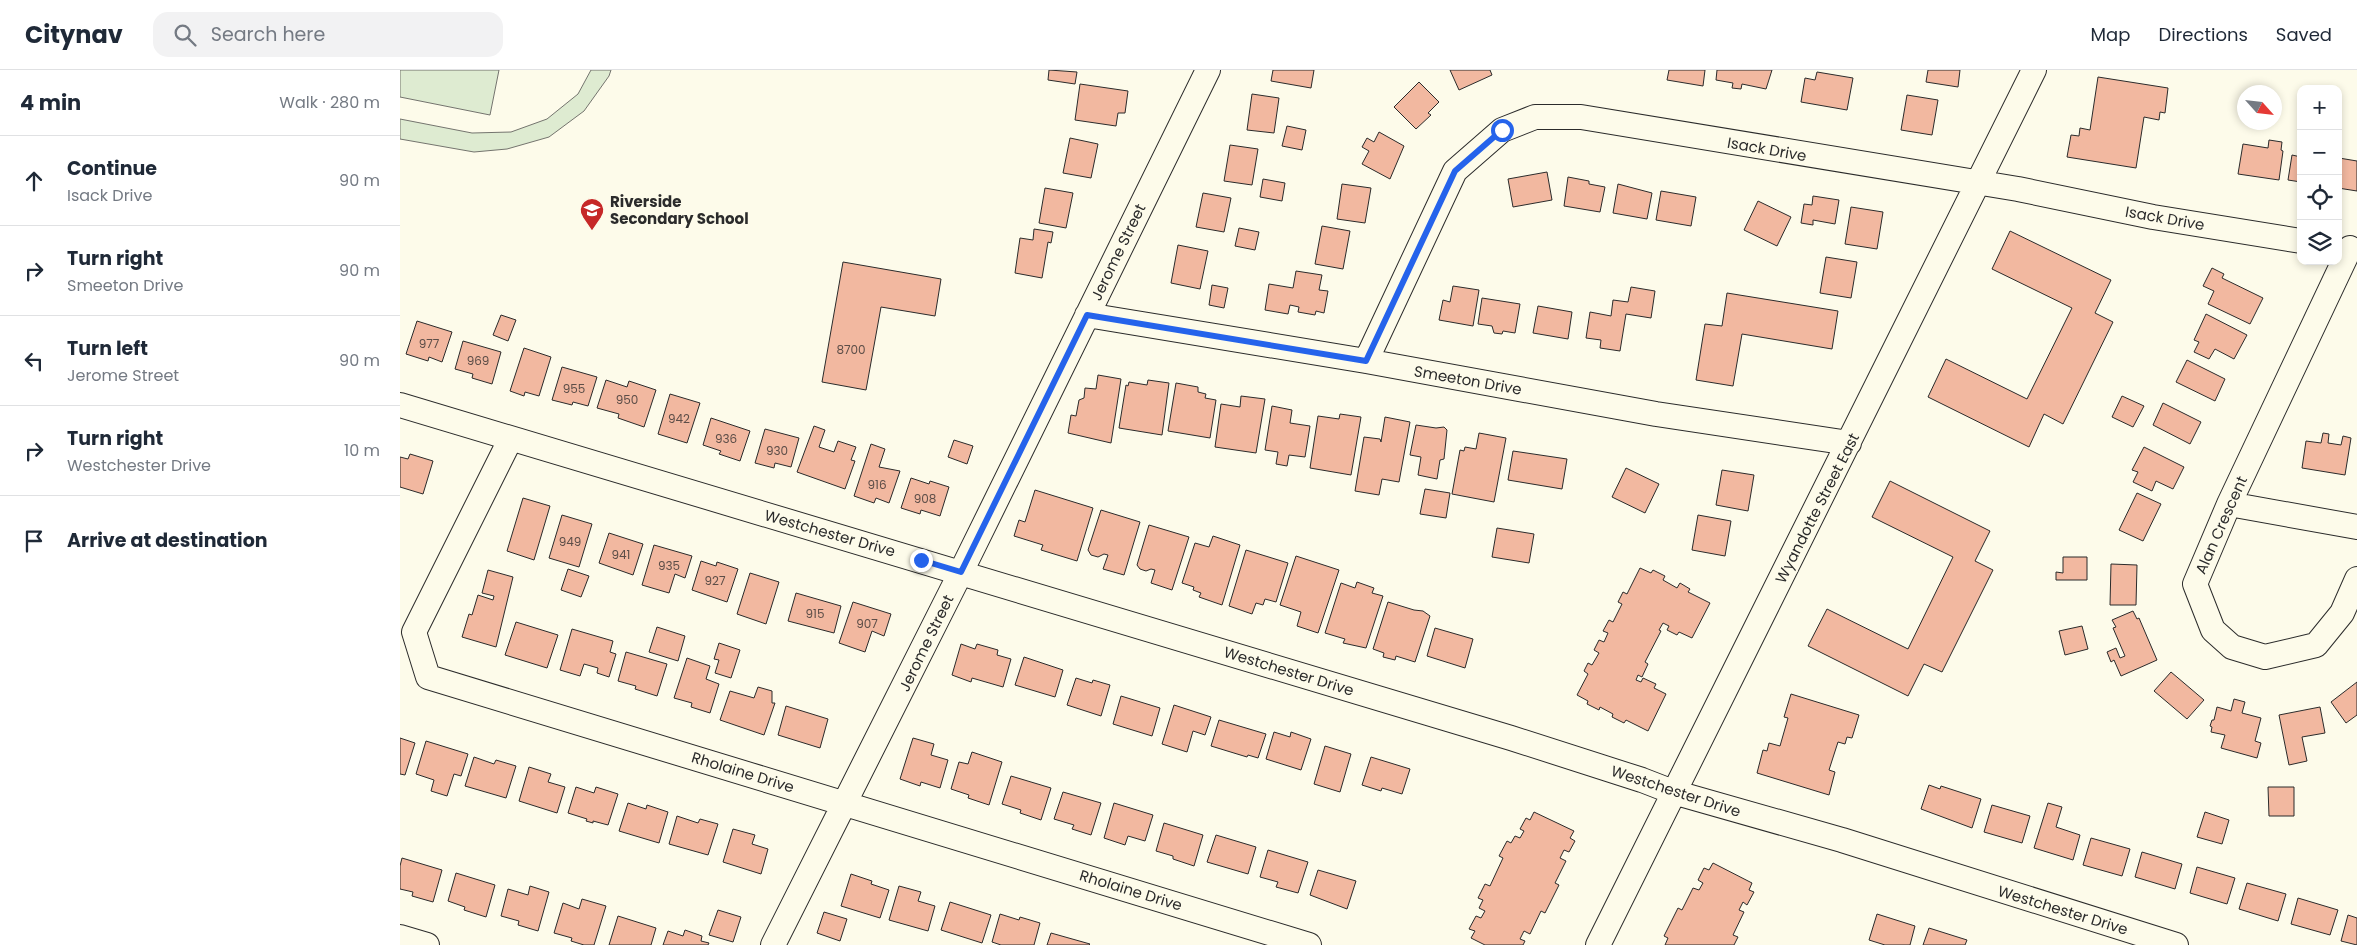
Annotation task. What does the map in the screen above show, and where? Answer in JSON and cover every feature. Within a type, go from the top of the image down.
[{"type":"street","name":"Jerome Street","points":[[774,945],[961,572],[1208,70]]},
{"type":"street","name":"Wyandotte Street East","points":[[1598,945],[2034,70]]},
{"type":"street","name":"Isack Drive","points":[[1366,361],[1455,171],[1502,130],[1535,117],[1581,117],[1977,184],[2018,189],[2153,217],[2297,239]]},
{"type":"street","name":"Alan Crescent","points":[[2348,248],[2229,504],[2195,584],[2213,630],[2232,646],[2265,657],[2316,644],[2342,613],[2357,579]]},
{"type":"street","name":"Smeeton Drive","points":[[1087,315],[1366,361],[1656,414],[1849,443]]},
{"type":"street","name":"Westchester Drive","points":[[400,405],[510,440],[961,572],[1511,738],[1642,780],[1673,792],[1842,840],[2176,945]]},
{"type":"street","name":"Rholaine Drive","points":[[510,440],[414,632],[428,677],[1309,945]]},
{"type":"street","points":[[2229,504],[2357,527]]},
{"type":"street","points":[[400,937],[427,945]]},
{"type":"green space","points":[[400,70],[499,70],[490,115],[400,97]]},
{"type":"green space","points":[[591,70],[611,70],[609,76],[584,111],[549,137],[507,149],[474,152],[400,139],[400,119],[472,133],[511,132],[547,119],[578,94]]},
{"type":"building","points":[[1049,70],[1077,72],[1075,84],[1048,80]]},
{"type":"building","points":[[1273,70],[1314,70],[1311,88],[1271,81]]},
{"type":"building","points":[[1450,70],[1490,70],[1492,75],[1459,90]]},
{"type":"building","points":[[1669,70],[1705,70],[1703,86],[1667,80]]},
{"type":"building","points":[[1717,70],[1772,70],[1766,89],[1742,84],[1741,89],[1732,88],[1733,83],[1716,80]]},
{"type":"building","points":[[1928,70],[1960,70],[1958,87],[1926,82]]},
{"type":"building","points":[[1817,72],[1853,78],[1847,110],[1801,102],[1805,78],[1815,80]]},
{"type":"building","points":[[2098,77],[2168,88],[2165,113],[2160,112],[2159,120],[2144,117],[2136,168],[2067,157],[2071,135],[2079,136],[2080,128],[2090,130]]},
{"type":"building","points":[[1419,82],[1439,102],[1428,113],[1431,115],[1416,129],[1394,107]]},
{"type":"building","points":[[1080,84],[1128,91],[1125,113],[1118,113],[1116,126],[1075,120]]},
{"type":"building","points":[[1252,94],[1279,98],[1274,133],[1247,130]]},
{"type":"building","points":[[1907,95],[1938,100],[1932,135],[1901,130]]},
{"type":"building","points":[[1287,126],[1306,130],[1302,150],[1282,146]]},
{"type":"building","points":[[1379,132],[1404,146],[1390,179],[1362,164],[1369,151],[1362,147],[1367,138],[1374,142]]},
{"type":"building","points":[[1070,138],[1098,144],[1091,178],[1063,173]]},
{"type":"building","points":[[2269,140],[2282,142],[2281,150],[2283,151],[2279,180],[2238,174],[2243,144],[2268,148]]},
{"type":"building","points":[[1230,145],[1258,149],[1252,185],[1224,181]]},
{"type":"building","points":[[2292,155],[2297,156],[2297,181],[2288,180]]},
{"type":"building","points":[[2342,158],[2357,161],[2357,191],[2342,189]]},
{"type":"building","points":[[1547,172],[1552,200],[1513,207],[1508,179]]},
{"type":"building","points":[[1568,177],[1589,181],[1589,184],[1605,187],[1600,212],[1564,206]]},
{"type":"building","points":[[1263,179],[1285,183],[1282,201],[1260,197]]},
{"type":"building","points":[[1342,184],[1371,188],[1365,223],[1337,219]]},
{"type":"building","points":[[1618,184],[1652,193],[1647,219],[1613,213]]},
{"type":"building","points":[[1045,188],[1073,193],[1066,228],[1039,223]]},
{"type":"building","points":[[1661,191],[1696,197],[1691,226],[1656,220]]},
{"type":"building","points":[[1203,193],[1231,198],[1224,232],[1196,227]]},
{"type":"building","points":[[1813,196],[1839,200],[1835,224],[1813,220],[1813,225],[1801,223],[1804,204],[1812,205]]},
{"type":"building","points":[[1758,201],[1791,217],[1777,246],[1744,230]]},
{"type":"building","points":[[1851,207],[1883,212],[1877,249],[1845,244]]},
{"type":"building","points":[[1322,226],[1350,231],[1343,269],[1315,264]]},
{"type":"building","points":[[1239,228],[1259,232],[1255,250],[1235,246]]},
{"type":"building","points":[[1034,229],[1053,232],[1051,243],[1048,242],[1042,278],[1015,273],[1020,238],[1033,240]]},
{"type":"building","points":[[2010,231],[2111,280],[2095,313],[2113,322],[2063,424],[2044,414],[2029,447],[1928,397],[1946,359],[2027,399],[2072,308],[1992,269]]},
{"type":"building","points":[[1178,245],[1208,251],[1200,289],[1171,283]]},
{"type":"building","points":[[1826,257],[1857,262],[1851,298],[1820,293]]},
{"type":"building","points":[[843,262],[941,279],[935,316],[881,307],[866,390],[822,382]]},
{"type":"building","points":[[2212,268],[2224,274],[2222,278],[2263,298],[2250,324],[2208,304],[2214,291],[2203,286]]},
{"type":"building","points":[[1296,271],[1322,275],[1319,290],[1328,291],[1324,313],[1316,311],[1315,315],[1298,312],[1299,307],[1290,305],[1288,314],[1265,310],[1269,284],[1293,288]]},
{"type":"building","points":[[1212,285],[1228,288],[1224,308],[1209,305]]},
{"type":"building","points":[[1453,286],[1479,290],[1473,326],[1439,320],[1443,300],[1450,302]]},
{"type":"building","points":[[1631,287],[1655,291],[1651,318],[1626,314],[1620,351],[1600,348],[1601,340],[1586,338],[1590,312],[1611,316],[1613,300],[1628,302]]},
{"type":"building","points":[[1727,293],[1838,311],[1832,349],[1742,334],[1733,386],[1696,380],[1705,324],[1722,326]]},
{"type":"building","points":[[1482,298],[1520,304],[1515,333],[1503,331],[1502,334],[1494,333],[1492,326],[1478,324]]},
{"type":"building","points":[[1538,306],[1572,312],[1568,339],[1533,333]]},
{"type":"building","points":[[2206,314],[2247,335],[2234,359],[2215,349],[2209,359],[2194,352],[2199,342],[2194,340]]},
{"type":"building","points":[[501,315],[516,320],[508,341],[493,335]]},
{"type":"building","points":[[417,321],[452,332],[442,362],[429,357],[428,361],[406,354]]},
{"type":"building","points":[[463,341],[501,352],[492,384],[472,378],[473,374],[455,369]]},
{"type":"building","points":[[524,348],[551,357],[539,396],[525,392],[524,396],[510,391]]},
{"type":"building","points":[[2187,360],[2225,379],[2215,401],[2176,382]]},
{"type":"building","points":[[562,367],[597,377],[588,406],[573,402],[572,405],[552,400]]},
{"type":"building","points":[[1098,375],[1121,379],[1111,443],[1068,433],[1071,415],[1076,416],[1079,400],[1084,398],[1085,388],[1096,389]]},
{"type":"building","points":[[606,380],[627,387],[629,381],[656,390],[644,427],[618,418],[619,414],[597,408]]},
{"type":"building","points":[[1148,380],[1169,383],[1162,435],[1119,428],[1126,385],[1128,386],[1129,382],[1147,385]]},
{"type":"building","points":[[1176,383],[1198,387],[1198,392],[1206,394],[1205,398],[1216,400],[1210,438],[1168,431]]},
{"type":"building","points":[[670,394],[700,403],[687,443],[658,434]]},
{"type":"building","points":[[1241,396],[1265,399],[1256,453],[1215,447],[1221,404],[1240,407]]},
{"type":"building","points":[[2122,396],[2144,406],[2133,427],[2112,417]]},
{"type":"building","points":[[2163,403],[2201,422],[2190,444],[2153,425]]},
{"type":"building","points":[[1272,406],[1292,410],[1290,423],[1310,426],[1305,457],[1289,455],[1287,466],[1276,464],[1278,452],[1265,450]]},
{"type":"building","points":[[1340,414],[1361,417],[1351,475],[1310,468],[1318,416],[1339,419]]},
{"type":"building","points":[[1385,417],[1410,422],[1399,482],[1382,479],[1379,495],[1355,491],[1364,437],[1380,439],[1381,442]]},
{"type":"building","points":[[711,418],[750,431],[740,461],[719,454],[721,451],[703,445]]},
{"type":"building","points":[[1416,425],[1436,428],[1444,427],[1447,430],[1444,459],[1440,460],[1437,479],[1418,475],[1421,457],[1410,455]]},
{"type":"building","points":[[814,426],[825,430],[819,447],[834,452],[838,441],[856,447],[851,460],[855,461],[845,489],[797,472]]},
{"type":"building","points":[[765,429],[799,438],[791,467],[775,463],[774,468],[755,463]]},
{"type":"building","points":[[1479,433],[1506,438],[1494,502],[1452,494],[1460,450],[1464,451],[1465,447],[1476,449]]},
{"type":"building","points":[[2323,433],[2329,434],[2328,443],[2341,445],[2343,436],[2351,438],[2345,475],[2302,468],[2306,441],[2321,443]]},
{"type":"building","points":[[954,440],[973,446],[967,464],[948,457]]},
{"type":"building","points":[[871,444],[885,449],[879,467],[900,471],[889,503],[876,498],[874,503],[854,496]]},
{"type":"building","points":[[2144,447],[2184,467],[2173,489],[2156,481],[2152,491],[2133,482],[2138,472],[2132,470]]},
{"type":"building","points":[[1513,451],[1567,459],[1562,489],[1508,480]]},
{"type":"building","points":[[410,454],[433,461],[423,494],[400,487],[400,457],[408,459]]},
{"type":"building","points":[[1626,468],[1659,484],[1645,513],[1612,497]]},
{"type":"building","points":[[1722,470],[1754,475],[1748,511],[1716,505]]},
{"type":"building","points":[[911,478],[929,484],[930,481],[949,487],[940,516],[921,510],[920,514],[901,508]]},
{"type":"building","points":[[1890,481],[1990,531],[1975,561],[1993,570],[1942,672],[1924,664],[1908,696],[1808,646],[1827,609],[1908,649],[1953,557],[1872,517]]},
{"type":"building","points":[[1425,489],[1450,493],[1446,518],[1420,514]]},
{"type":"building","points":[[1035,490],[1093,508],[1077,561],[1041,550],[1043,545],[1014,536],[1019,520],[1025,522]]},
{"type":"building","points":[[2137,493],[2161,504],[2143,541],[2119,530]]},
{"type":"building","points":[[523,498],[550,506],[534,560],[507,551]]},
{"type":"building","points":[[1101,510],[1140,522],[1124,575],[1103,569],[1108,555],[1104,554],[1098,557],[1091,555],[1088,550]]},
{"type":"building","points":[[562,515],[592,524],[579,567],[549,558]]},
{"type":"building","points":[[1698,515],[1731,521],[1725,556],[1692,550]]},
{"type":"building","points":[[1149,525],[1189,537],[1172,590],[1151,583],[1155,570],[1146,571],[1140,569],[1137,565]]},
{"type":"building","points":[[1497,528],[1534,534],[1529,563],[1492,557]]},
{"type":"building","points":[[609,533],[643,544],[633,575],[599,563]]},
{"type":"building","points":[[1213,536],[1240,545],[1222,605],[1199,597],[1201,593],[1193,590],[1194,587],[1182,583],[1195,543],[1209,547]]},
{"type":"building","points":[[654,545],[692,556],[685,578],[675,574],[669,593],[642,585]]},
{"type":"building","points":[[1246,550],[1288,563],[1276,602],[1265,599],[1263,605],[1256,603],[1252,614],[1229,606]]},
{"type":"building","points":[[1296,556],[1339,570],[1318,633],[1297,626],[1301,612],[1280,605]]},
{"type":"building","points":[[2063,557],[2087,557],[2087,580],[2056,580],[2056,572],[2063,573]]},
{"type":"building","points":[[701,561],[716,566],[717,562],[738,569],[727,602],[692,590]]},
{"type":"building","points":[[2111,564],[2137,565],[2136,605],[2110,605]]},
{"type":"building","points":[[1640,568],[1651,573],[1653,570],[1665,576],[1663,580],[1677,588],[1680,583],[1690,589],[1688,592],[1710,603],[1692,638],[1679,632],[1677,635],[1667,630],[1669,626],[1663,623],[1659,630],[1661,631],[1645,662],[1648,664],[1642,677],[1638,675],[1636,680],[1641,682],[1643,678],[1656,684],[1654,688],[1666,694],[1648,731],[1626,720],[1624,723],[1612,717],[1613,714],[1600,707],[1599,710],[1587,704],[1588,701],[1577,695],[1588,674],[1584,671],[1588,663],[1592,665],[1599,653],[1594,650],[1599,640],[1604,642],[1608,633],[1603,631],[1609,620],[1613,622],[1622,604],[1618,602],[1623,592],[1627,594]]},
{"type":"building","points":[[568,569],[589,576],[581,597],[561,590]]},
{"type":"building","points":[[488,570],[513,577],[496,647],[462,637],[469,614],[472,615],[478,595],[493,600],[494,596],[482,593]]},
{"type":"building","points":[[750,573],[779,582],[766,624],[737,614]]},
{"type":"building","points":[[1357,582],[1374,588],[1372,593],[1383,596],[1366,648],[1343,643],[1345,639],[1325,633],[1341,583],[1355,588]]},
{"type":"building","points":[[796,593],[841,606],[834,633],[788,621]]},
{"type":"building","points":[[853,602],[891,614],[884,636],[872,631],[865,652],[839,643]]},
{"type":"building","points":[[1388,602],[1423,611],[1430,616],[1415,662],[1396,656],[1395,660],[1383,657],[1384,653],[1373,649]]},
{"type":"building","points":[[2133,611],[2137,619],[2139,618],[2157,660],[2121,676],[2114,660],[2111,662],[2107,652],[2116,648],[2120,658],[2125,656],[2113,628],[2116,627],[2112,620]]},
{"type":"building","points":[[516,622],[558,635],[547,668],[505,655]]},
{"type":"building","points":[[2082,626],[2088,649],[2065,655],[2059,631]]},
{"type":"building","points":[[657,627],[685,636],[678,661],[649,652]]},
{"type":"building","points":[[1435,628],[1473,639],[1465,668],[1427,656]]},
{"type":"building","points":[[572,629],[613,641],[610,652],[616,654],[609,677],[597,673],[598,668],[584,664],[580,676],[560,670]]},
{"type":"building","points":[[719,643],[740,650],[731,678],[715,673],[719,660],[714,659]]},
{"type":"building","points":[[961,644],[975,649],[977,644],[998,650],[997,655],[1011,659],[1003,687],[972,678],[971,682],[952,675]]},
{"type":"building","points":[[626,652],[667,664],[657,696],[635,689],[636,686],[618,681]]},
{"type":"building","points":[[1024,657],[1063,670],[1055,697],[1015,685]]},
{"type":"building","points":[[687,658],[710,666],[706,679],[719,684],[710,713],[691,707],[692,703],[674,698]]},
{"type":"building","points":[[2171,672],[2204,700],[2187,719],[2154,691]]},
{"type":"building","points":[[1076,678],[1092,683],[1093,680],[1110,685],[1101,716],[1067,705]]},
{"type":"building","points":[[2357,682],[2357,715],[2346,723],[2331,702]]},
{"type":"building","points":[[758,687],[772,691],[772,703],[775,703],[764,735],[720,720],[730,691],[754,698]]},
{"type":"building","points":[[1791,694],[1859,715],[1852,738],[1847,737],[1845,744],[1838,742],[1829,770],[1835,772],[1829,795],[1757,773],[1763,750],[1767,751],[1769,743],[1780,746],[1788,718],[1784,717]]},
{"type":"building","points":[[1121,696],[1160,708],[1152,736],[1113,724]]},
{"type":"building","points":[[2234,699],[2245,702],[2242,713],[2261,718],[2255,741],[2261,743],[2257,758],[2221,748],[2225,735],[2211,732],[2212,727],[2210,726],[2212,720],[2214,720],[2217,707],[2231,711]]},
{"type":"building","points":[[1174,705],[1211,717],[1205,735],[1193,731],[1187,752],[1162,744]]},
{"type":"building","points":[[786,706],[828,719],[820,748],[778,735]]},
{"type":"building","points":[[2320,707],[2325,733],[2302,737],[2307,761],[2289,765],[2279,715]]},
{"type":"building","points":[[1219,720],[1266,734],[1258,758],[1248,755],[1247,757],[1211,746]]},
{"type":"building","points":[[1274,732],[1290,737],[1291,732],[1311,739],[1301,770],[1266,759]]},
{"type":"building","points":[[400,738],[415,743],[405,775],[400,774]]},
{"type":"building","points":[[913,738],[934,744],[931,755],[948,760],[940,788],[921,782],[920,786],[900,779]]},
{"type":"building","points":[[426,741],[468,754],[461,776],[454,774],[447,796],[431,791],[434,780],[416,774]]},
{"type":"building","points":[[1325,746],[1351,754],[1340,792],[1314,784]]},
{"type":"building","points":[[972,752],[1002,762],[989,805],[968,798],[969,795],[951,789],[959,762],[968,764]]},
{"type":"building","points":[[474,757],[494,764],[496,760],[516,766],[506,798],[465,786]]},
{"type":"building","points":[[1371,757],[1410,769],[1402,794],[1382,788],[1381,791],[1362,785]]},
{"type":"building","points":[[529,767],[551,774],[548,782],[565,787],[557,813],[519,801]]},
{"type":"building","points":[[1011,776],[1051,788],[1041,820],[1020,813],[1021,810],[1002,804]]},
{"type":"building","points":[[1929,785],[1940,789],[1941,786],[1981,799],[1972,828],[1921,809]]},
{"type":"building","points":[[576,787],[594,793],[596,787],[618,794],[608,825],[586,821],[587,819],[568,813]]},
{"type":"building","points":[[2268,787],[2294,787],[2294,816],[2269,816]]},
{"type":"building","points":[[1063,792],[1101,803],[1091,835],[1072,829],[1074,825],[1054,819]]},
{"type":"building","points":[[628,803],[646,809],[647,805],[668,812],[659,843],[619,831]]},
{"type":"building","points":[[1114,803],[1153,815],[1145,841],[1128,836],[1125,845],[1104,838]]},
{"type":"building","points":[[2048,803],[2062,807],[2056,827],[2080,835],[2073,860],[2034,848]]},
{"type":"building","points":[[1992,805],[2030,816],[2022,843],[1984,832]]},
{"type":"building","points":[[1534,812],[1574,831],[1570,838],[1575,841],[1569,852],[1564,850],[1560,858],[1566,861],[1555,883],[1559,885],[1545,913],[1541,911],[1530,934],[1524,931],[1520,939],[1525,941],[1523,945],[1485,945],[1471,938],[1475,931],[1469,929],[1476,916],[1481,918],[1485,911],[1479,908],[1483,900],[1478,898],[1485,884],[1490,886],[1503,858],[1499,856],[1507,841],[1511,843],[1515,836],[1520,838],[1524,831],[1520,829],[1526,818],[1530,820]]},
{"type":"building","points":[[2205,812],[2229,820],[2222,844],[2197,837]]},
{"type":"building","points":[[677,816],[698,823],[700,819],[718,824],[708,855],[669,844]]},
{"type":"building","points":[[1164,823],[1203,835],[1194,866],[1173,859],[1173,856],[1156,851]]},
{"type":"building","points":[[733,829],[755,835],[752,844],[768,849],[761,874],[723,862]]},
{"type":"building","points":[[1216,835],[1256,847],[1248,874],[1207,862]]},
{"type":"building","points":[[2091,838],[2130,849],[2122,876],[2083,865]]},
{"type":"building","points":[[1268,850],[1308,862],[1298,893],[1276,887],[1278,882],[1260,877]]},
{"type":"building","points":[[2142,852],[2182,864],[2175,889],[2135,877]]},
{"type":"building","points":[[402,858],[442,870],[433,902],[412,896],[413,892],[400,889]]},
{"type":"building","points":[[1713,863],[1752,883],[1749,890],[1754,892],[1747,905],[1743,902],[1739,910],[1744,912],[1733,935],[1738,937],[1734,945],[1665,945],[1668,938],[1664,936],[1678,908],[1682,910],[1693,888],[1699,890],[1703,883],[1698,880],[1704,868],[1709,870]]},
{"type":"building","points":[[2197,867],[2235,878],[2227,904],[2190,893]]},
{"type":"building","points":[[1318,870],[1356,881],[1347,909],[1310,895]]},
{"type":"building","points":[[456,873],[495,885],[486,917],[464,910],[465,907],[448,901]]},
{"type":"building","points":[[851,874],[872,881],[871,884],[889,890],[880,918],[841,906]]},
{"type":"building","points":[[2247,883],[2286,894],[2278,921],[2239,909]]},
{"type":"building","points":[[530,886],[549,892],[538,931],[518,925],[519,921],[501,916],[508,889],[528,895]]},
{"type":"building","points":[[899,886],[921,892],[918,901],[935,906],[928,931],[889,920]]},
{"type":"building","points":[[2298,898],[2338,910],[2330,935],[2291,924]]},
{"type":"building","points":[[582,899],[606,906],[594,945],[584,945],[571,941],[572,938],[554,933],[563,903],[579,909]]},
{"type":"building","points":[[950,902],[991,915],[982,943],[941,930]]},
{"type":"building","points":[[718,910],[741,917],[733,942],[709,935]]},
{"type":"building","points":[[824,912],[847,919],[840,941],[817,933]]},
{"type":"building","points":[[1000,914],[1019,920],[1020,917],[1040,923],[1034,945],[1001,945],[992,942]]},
{"type":"building","points":[[1877,914],[1915,926],[1910,945],[1885,945],[1869,940]]},
{"type":"building","points":[[2348,915],[2357,918],[2357,945],[2341,941]]},
{"type":"building","points":[[618,916],[656,928],[651,945],[609,945]]},
{"type":"building","points":[[1929,928],[1967,940],[1965,945],[1923,945]]},
{"type":"building","points":[[685,930],[702,936],[701,941],[709,943],[708,945],[663,945],[668,931],[683,936]]},
{"type":"building","points":[[1051,933],[1090,944],[1047,945]]},
{"type":"place","name":"Riverside Secondary School","points":[[592,231]]},
{"type":"route","points":[[921,560],[961,572],[1087,315],[1366,361],[1455,171],[1502,130]]}]
